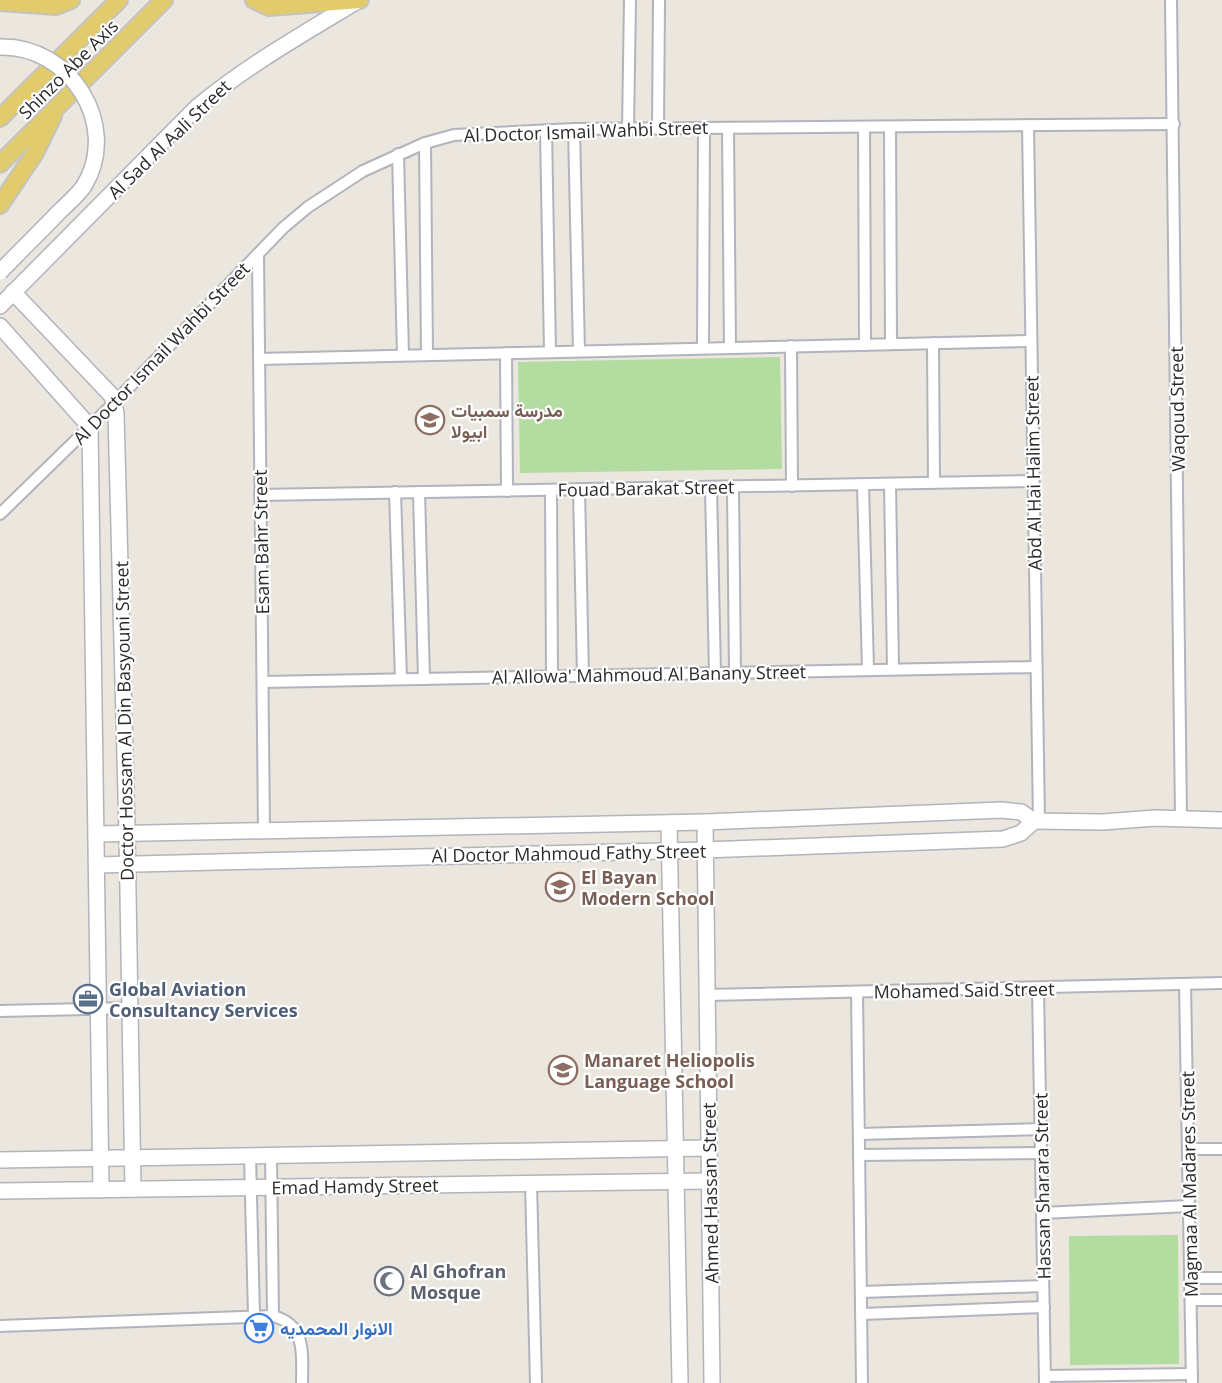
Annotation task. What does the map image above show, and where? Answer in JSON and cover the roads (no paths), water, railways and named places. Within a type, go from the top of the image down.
[{"type":"main road","points":[[0,2],[56,6],[71,0]]},
{"type":"main road","name":"Shinzo Abe Axis","points":[[0,118],[119,0]]},
{"type":"main road","name":"Shinzo Abe Axis","points":[[0,164],[164,0]]},
{"type":"main road","points":[[254,0],[261,4],[278,7],[359,0]]},
{"type":"main road","points":[[0,206],[35,153],[56,109]]},
{"type":"street","name":"Al Sad Al Aali Street","points":[[0,306],[196,108],[253,65],[359,0]]},
{"type":"street","points":[[628,129],[630,0]]},
{"type":"street","points":[[658,129],[659,0]]},
{"type":"street","name":"Waqoud Street","points":[[1171,0],[1182,818]]},
{"type":"street","points":[[0,47],[44,56],[65,71],[82,90],[88,102],[96,140],[93,165],[82,189],[0,272]]},
{"type":"street","name":"Al Doctor Ismail Wahbi Street","points":[[0,514],[114,403],[283,228],[326,194],[363,171],[425,143],[454,135],[574,129],[1174,124]]},
{"type":"street","name":"Abd Al Hai Halim Street","points":[[1028,125],[1036,821]]},
{"type":"street","points":[[864,127],[864,345]]},
{"type":"street","points":[[890,127],[891,344]]},
{"type":"street","points":[[703,348],[704,128]]},
{"type":"street","points":[[728,128],[730,348]]},
{"type":"street","points":[[574,129],[579,351]]},
{"type":"street","points":[[546,130],[550,352]]},
{"type":"street","points":[[425,143],[427,355]]},
{"type":"street","points":[[399,154],[403,355]]},
{"type":"street","name":"Esam Bahr Street","points":[[258,254],[264,830]]},
{"type":"street","points":[[13,292],[112,396],[114,403]]},
{"type":"street","points":[[0,326],[90,427]]},
{"type":"street","points":[[259,359],[1031,341]]},
{"type":"street","points":[[933,343],[934,483]]},
{"type":"street","points":[[791,346],[792,486]]},
{"type":"street","points":[[506,353],[507,490]]},
{"type":"street","name":"Doctor Hossam Al Din Basyouni Street","points":[[114,403],[128,865],[133,1189]]},
{"type":"street","name":"Doctor Hossam Al Din Basyouni Street","points":[[90,427],[101,1190]]},
{"type":"street","name":"Fouad Barakat Street","points":[[260,495],[1032,481]]},
{"type":"street","points":[[890,484],[893,669]]},
{"type":"street","points":[[863,485],[868,669]]},
{"type":"street","points":[[711,487],[715,673]]},
{"type":"street","points":[[733,487],[735,673]]},
{"type":"street","points":[[579,489],[583,676]]},
{"type":"street","points":[[551,490],[552,676]]},
{"type":"street","points":[[395,492],[401,679]]},
{"type":"street","points":[[420,492],[424,679]]},
{"type":"street","name":"Al Allowa' Mahmoud Al Banany Street","points":[[263,682],[1036,667]]},
{"type":"street","name":"Al Doctor Mahmoud Fathy Street","points":[[97,834],[669,823],[1002,810],[1021,812],[1036,821],[1103,822],[1182,818],[1222,820]]},
{"type":"street","name":"Al Doctor Mahmoud Fathy Street","points":[[98,865],[705,850],[1003,839],[1021,833],[1036,821]]},
{"type":"street","name":"Ahmed Hassan Street","points":[[705,822],[712,1383]]},
{"type":"street","name":"Ahmed Hassan Street","points":[[669,823],[680,1383]]},
{"type":"street","name":"Mohamed Said Street","points":[[707,995],[1222,983]]},
{"type":"street","name":"Magmaa Al Madares Street","points":[[1185,984],[1192,1379]]},
{"type":"street","name":"Hassan Sharara Street","points":[[1038,989],[1045,1379]]},
{"type":"street","points":[[857,992],[862,1383]]},
{"type":"street","points":[[0,1011],[130,1008]]},
{"type":"street","points":[[859,1134],[1041,1129]]},
{"type":"street","name":"Emad Hamdy Street","points":[[0,1160],[709,1148]]},
{"type":"street","points":[[1188,1149],[1222,1149]]},
{"type":"street","points":[[859,1155],[1041,1153]]},
{"type":"street","points":[[250,1156],[254,1315]]},
{"type":"street","points":[[271,1156],[273,1316]]},
{"type":"street","name":"Emad Hamdy Street","points":[[0,1191],[709,1181]]},
{"type":"street","points":[[531,1184],[537,1383]]},
{"type":"street","points":[[1042,1213],[1189,1206]]},
{"type":"street","points":[[1191,1278],[1222,1278]]},
{"type":"street","points":[[861,1292],[1043,1286]]},
{"type":"street","points":[[1191,1300],[1222,1300]]},
{"type":"street","points":[[862,1314],[1044,1307]]},
{"type":"street","points":[[0,1326],[273,1316],[283,1319],[298,1334],[301,1344],[302,1383]]},
{"type":"street","points":[[1045,1379],[1192,1379]]},
{"type":"place","name":"مدرسة سمبيات ابيولا","points":[[430,420]]},
{"type":"place","name":"El Bayan Modern School","points":[[560,887]]},
{"type":"place","name":"Global Aviation Consultancy Services","points":[[88,999]]},
{"type":"place","name":"Manaret Heliopolis Language School","points":[[563,1070]]},
{"type":"place","name":"Al Ghofran Mosque","points":[[389,1281]]},
{"type":"place","name":"الانوار المحمديه","points":[[259,1328]]}]
